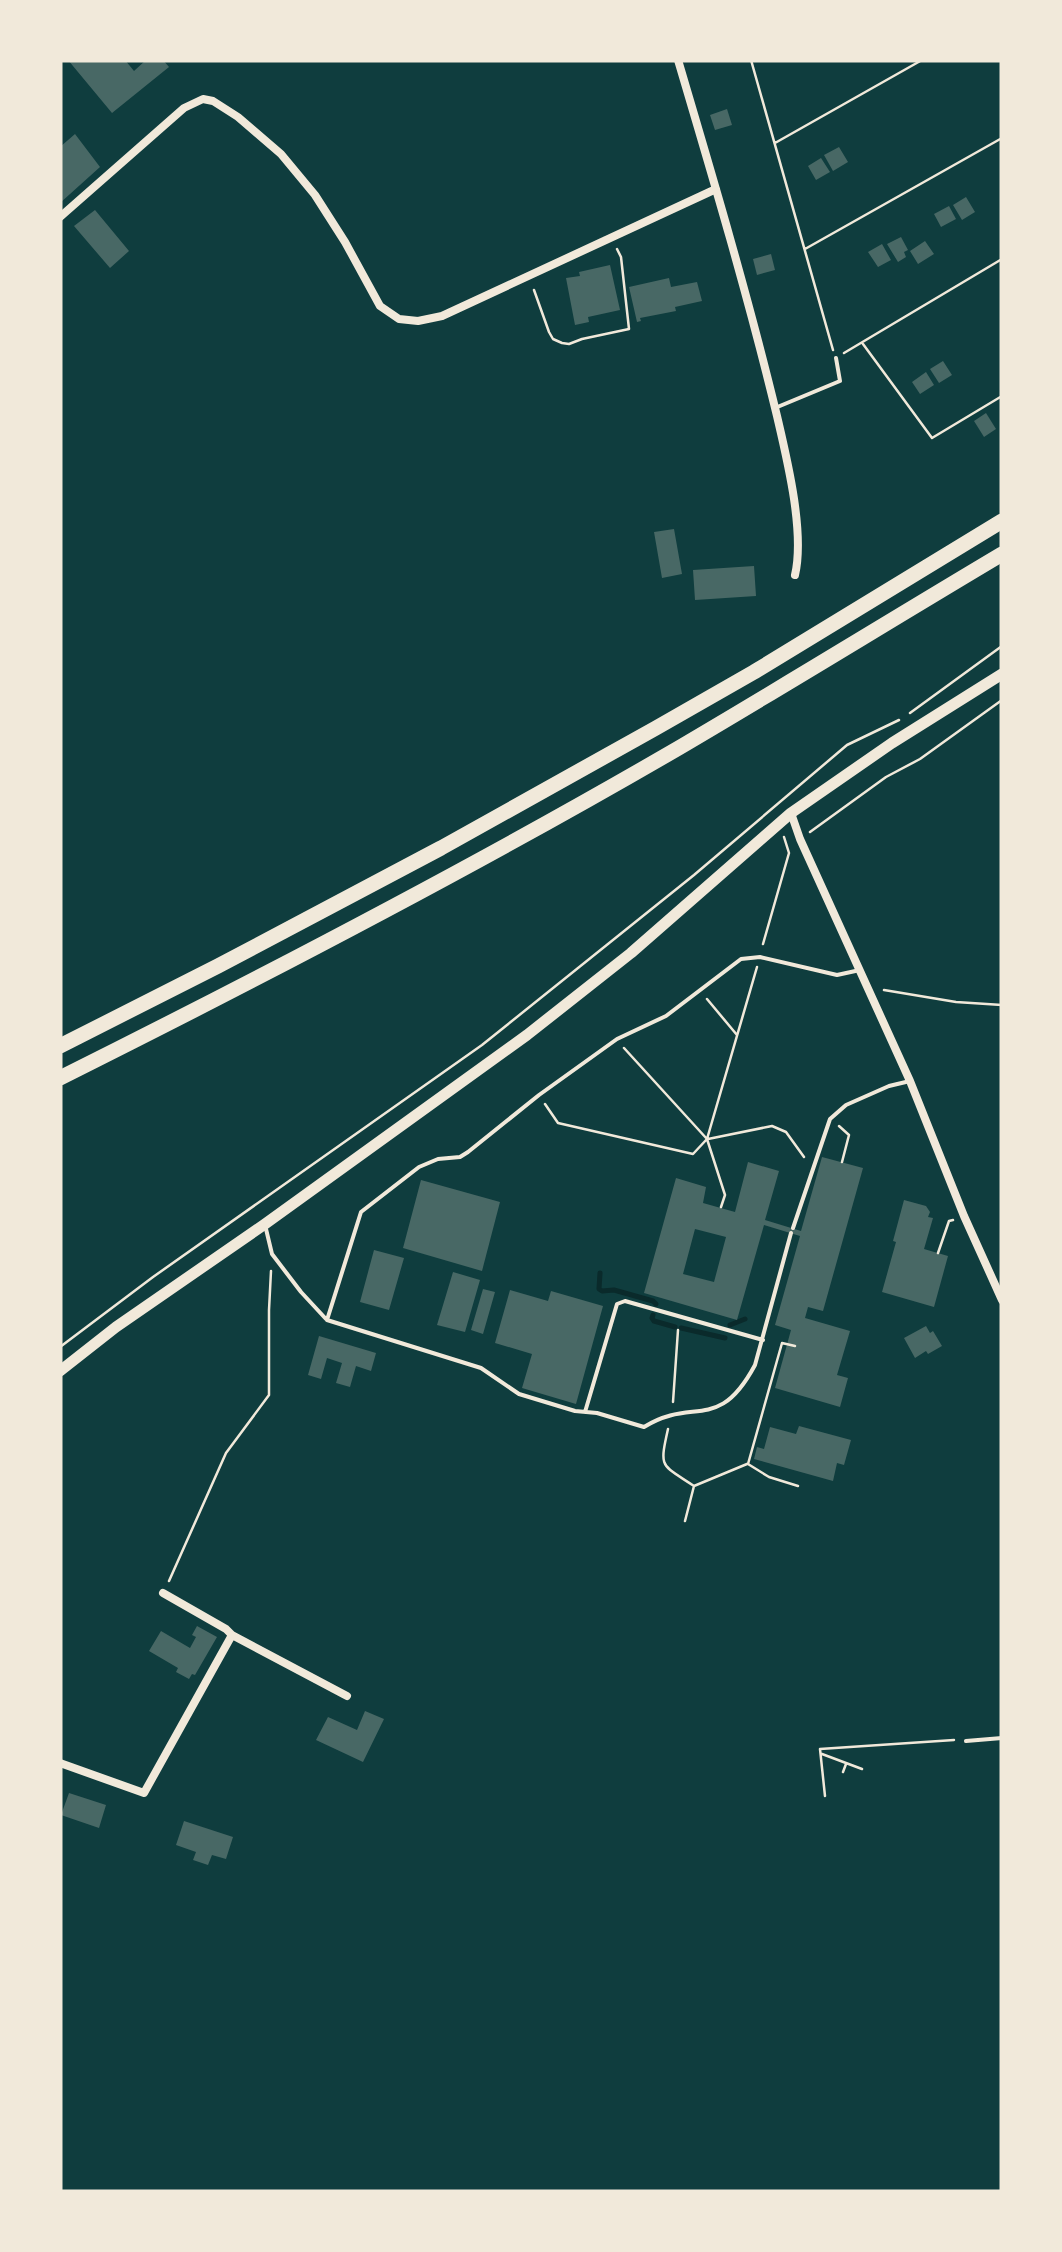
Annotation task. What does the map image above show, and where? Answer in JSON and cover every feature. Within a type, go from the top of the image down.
[{"type":"highway","points":[[60,1046],[474,829],[754,672],[1002,521]]},
{"type":"highway","points":[[60,1078],[455,873],[686,743],[1002,554]]},
{"type":"main road","points":[[60,1371],[556,1012],[631,953],[791,812],[1002,674]]},
{"type":"street","points":[[678,60],[788,462],[800,555],[795,575]]},
{"type":"street","points":[[60,217],[184,108],[203,98],[213,100],[281,154],[315,195],[346,242],[380,306],[400,319],[418,321],[442,316],[716,189]]},
{"type":"street","points":[[791,812],[1002,1300]]},
{"type":"street","points":[[163,1593],[347,1696]]},
{"type":"street","points":[[60,1764],[144,1793],[232,1635]]},
{"type":"lane","points":[[775,408],[840,382],[836,358]]},
{"type":"lane","points":[[327,1320],[361,1212],[419,1168],[468,1152],[538,1095],[617,1039],[666,1016],[741,959],[760,958],[836,975],[860,970]]},
{"type":"lane","points":[[265,1224],[272,1254],[327,1320],[480,1368],[518,1394],[644,1426],[661,1416],[712,1410],[725,1404],[747,1382],[830,1119],[846,1106],[910,1080]]},
{"type":"lane","points":[[585,1412],[617,1304],[625,1302],[763,1340]]},
{"type":"lane","points":[[966,1742],[1002,1738]]},
{"type":"path","points":[[751,60],[836,358],[1002,260]]},
{"type":"path","points":[[774,144],[922,60]]},
{"type":"path","points":[[804,249],[1002,138]]},
{"type":"path","points":[[529,275],[553,339],[569,344],[628,329],[621,258],[612,237]]},
{"type":"path","points":[[862,343],[932,438],[1002,396]]},
{"type":"path","points":[[60,1348],[168,1266],[482,1046],[847,745],[903,718],[1002,646]]},
{"type":"path","points":[[800,839],[1002,700]]},
{"type":"path","points":[[538,1095],[558,1123],[693,1154],[707,1139],[789,853],[783,834],[791,812]]},
{"type":"path","points":[[868,988],[1002,1005]]},
{"type":"path","points":[[700,990],[737,1035]]},
{"type":"path","points":[[617,1039],[707,1139],[725,1195],[721,1207]]},
{"type":"path","points":[[830,1119],[849,1136],[842,1162]]},
{"type":"path","points":[[707,1139],[778,1127],[808,1162],[811,1174]]},
{"type":"path","points":[[938,1253],[949,1221],[964,1216]]},
{"type":"path","points":[[163,1593],[226,1453],[270,1395],[268,1310],[272,1254]]},
{"type":"path","points":[[679,1317],[672,1415],[662,1458],[664,1466],[694,1486]]},
{"type":"path","points":[[748,1464],[782,1342],[795,1346]]},
{"type":"path","points":[[694,1486],[748,1464]]},
{"type":"path","points":[[748,1464],[769,1477],[798,1486]]},
{"type":"path","points":[[684,1522],[694,1486]]},
{"type":"path","points":[[825,1796],[820,1749],[966,1742]]},
{"type":"path","points":[[821,1754],[862,1769]]},
{"type":"path","points":[[843,1772],[846,1763]]},
{"type":"building","points":[[68,60],[125,60],[134,71],[146,60],[163,60],[169,67],[112,113]]},
{"type":"building","points":[[727,109],[732,125],[715,130],[710,115]]},
{"type":"building","points":[[75,134],[100,167],[60,203],[60,147]]},
{"type":"building","points":[[839,147],[848,162],[833,171],[824,155]]},
{"type":"building","points":[[821,158],[830,172],[816,180],[808,166]]},
{"type":"building","points":[[966,197],[975,212],[962,220],[953,205]]},
{"type":"building","points":[[949,206],[956,219],[941,227],[934,214]]},
{"type":"building","points":[[95,210],[129,251],[110,268],[74,226]]},
{"type":"building","points":[[901,237],[908,250],[898,262],[887,244]]},
{"type":"building","points":[[925,241],[934,254],[918,264],[910,251]]},
{"type":"building","points":[[882,244],[891,260],[878,267],[868,252]]},
{"type":"building","points":[[771,254],[775,270],[757,275],[753,259]]},
{"type":"building","points":[[610,265],[620,310],[588,317],[589,322],[575,325],[566,278]]},
{"type":"building","points":[[669,278],[671,287],[697,282],[702,301],[637,322],[629,287]]},
{"type":"building","points":[[943,361],[952,375],[939,383],[930,369]]},
{"type":"building","points":[[926,372],[934,385],[920,394],[912,382]]},
{"type":"building","points":[[986,413],[996,429],[984,437],[974,421]]},
{"type":"building","points":[[674,529],[682,574],[662,578],[654,532]]},
{"type":"building","points":[[754,566],[756,596],[695,600],[693,570]]},
{"type":"building","points":[[822,1157],[863,1168],[823,1311],[808,1307],[805,1318],[850,1331],[837,1375],[848,1378],[840,1407],[775,1388],[791,1330],[775,1325],[800,1236],[764,1225],[737,1320],[644,1293],[676,1178],[706,1187],[703,1203],[735,1212],[748,1162],[779,1171],[765,1220],[801,1231]],"holes":[[[695,1229],[726,1237],[714,1282],[683,1274]]]},
{"type":"building","points":[[421,1180],[500,1202],[482,1271],[403,1248]]},
{"type":"building","points":[[904,1200],[926,1206],[928,1217],[933,1218],[924,1249],[948,1256],[934,1307],[882,1292]]},
{"type":"building","points":[[374,1250],[404,1258],[389,1310],[360,1302]]},
{"type":"building","points":[[453,1272],[480,1280],[465,1332],[437,1325]]},
{"type":"building","points":[[483,1289],[495,1292],[483,1334],[471,1330]]},
{"type":"building","points":[[510,1290],[548,1301],[551,1291],[603,1306],[576,1404],[522,1388],[532,1354],[495,1343]]},
{"type":"building","points":[[926,1326],[942,1346],[915,1358],[904,1338]]},
{"type":"building","points":[[319,1336],[376,1353],[371,1371],[356,1366],[350,1387],[336,1383],[342,1363],[327,1358],[321,1379],[308,1375]]},
{"type":"building","points":[[799,1426],[851,1440],[844,1465],[837,1463],[833,1481],[754,1459],[757,1447],[764,1449],[770,1427],[796,1434]]},
{"type":"building","points":[[197,1626],[217,1637],[189,1679],[149,1651],[161,1631],[190,1648]]},
{"type":"building","points":[[365,1711],[384,1719],[363,1762],[316,1740],[328,1717],[357,1730]]},
{"type":"building","points":[[69,1793],[106,1805],[99,1828],[61,1815]]},
{"type":"building","points":[[184,1821],[233,1837],[226,1859],[212,1855],[208,1865],[193,1860],[196,1852],[176,1845]]},
{"type":"waterway","points":[[600,1273],[602,1291],[614,1290],[656,1304]]},
{"type":"waterway","points":[[653,1315],[654,1321],[675,1327]]},
{"type":"waterway","points":[[730,1325],[745,1319]]},
{"type":"waterway","points":[[681,1328],[725,1338]]}]
